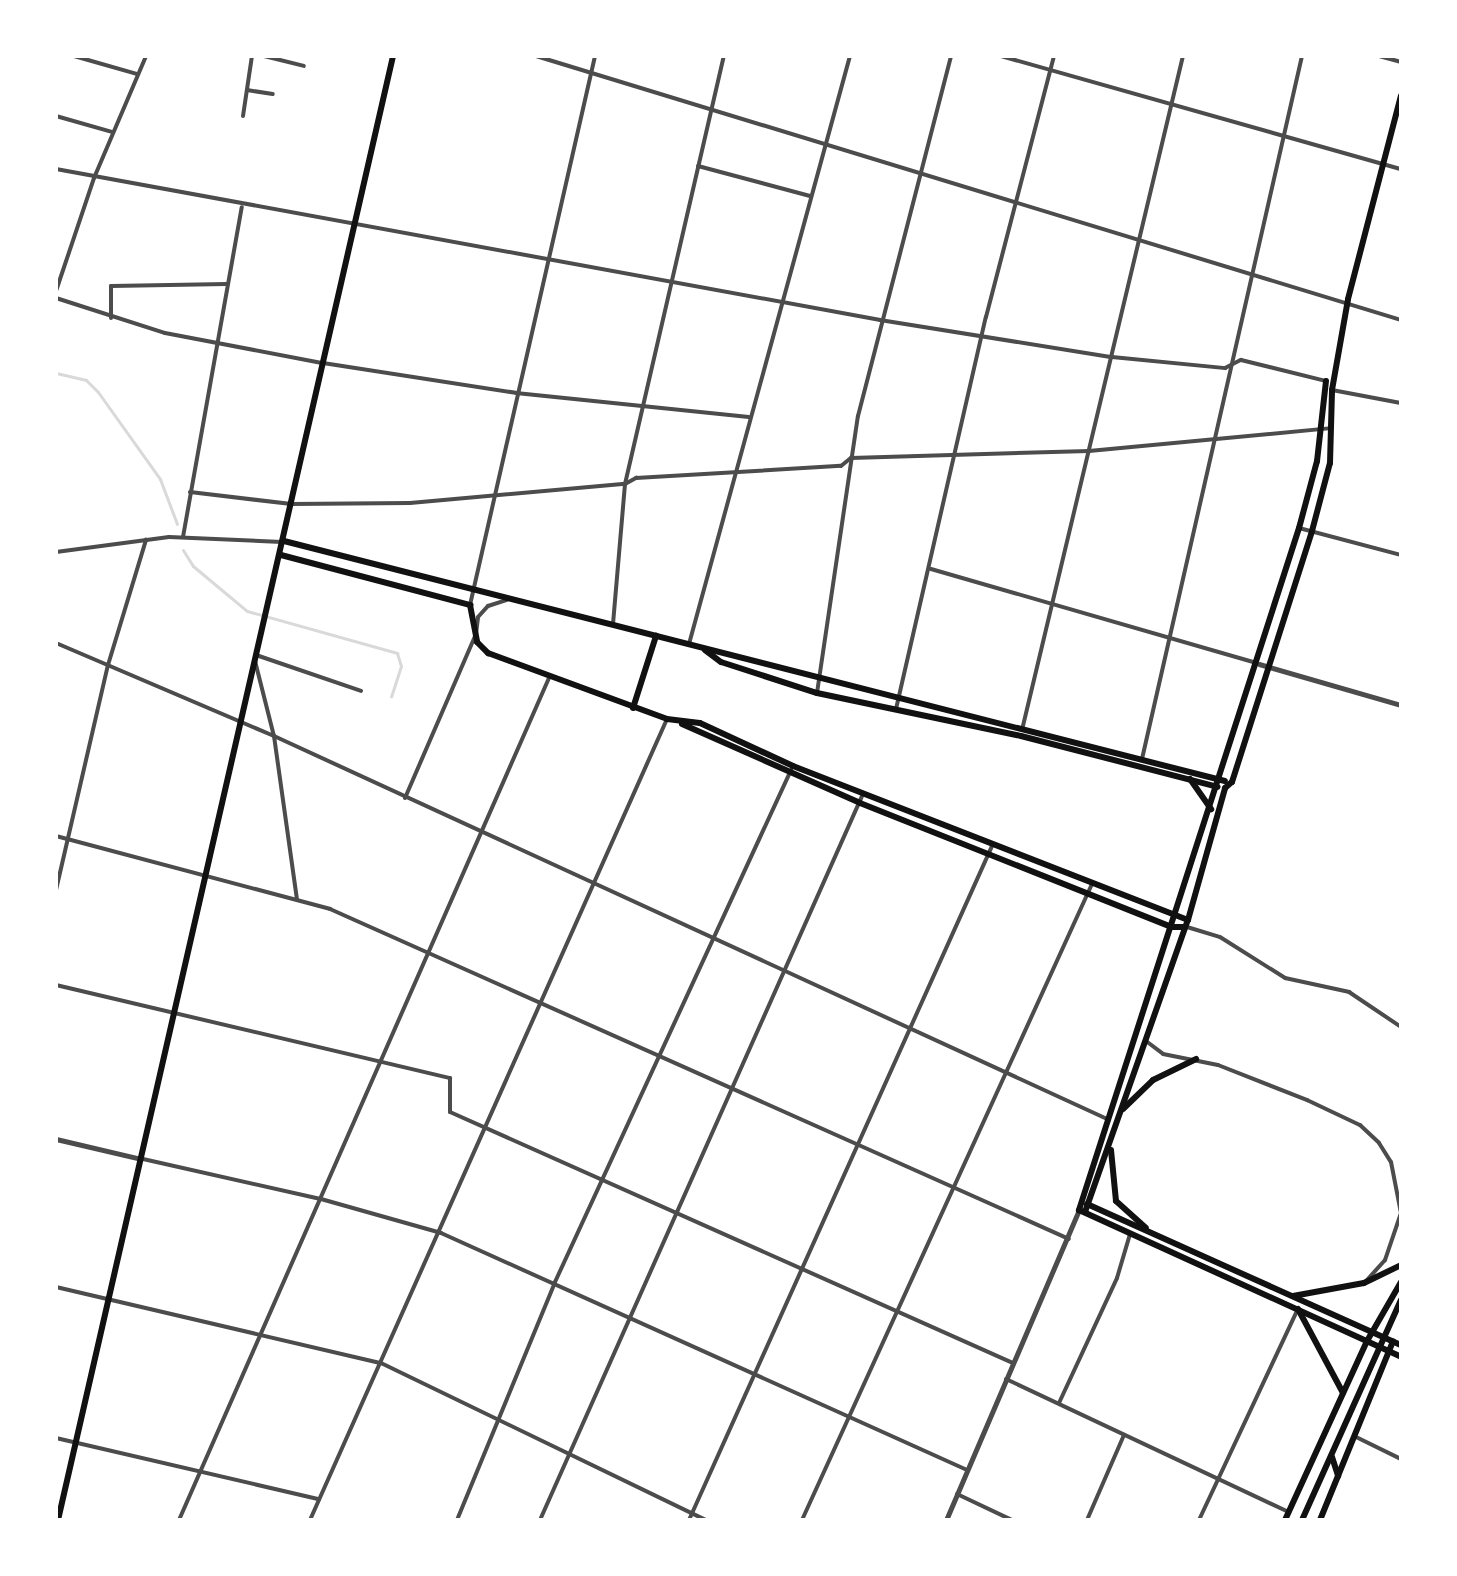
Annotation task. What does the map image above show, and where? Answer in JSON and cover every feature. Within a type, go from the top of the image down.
[{"type":"main road","points":[[58,1520],[177,1015],[393,56]]},
{"type":"main road","points":[[284,541],[473,592],[819,677],[1135,766],[1214,786],[1232,782],[1312,531],[1330,463],[1332,390],[1347,304],[1401,96]]},
{"type":"main road","points":[[1326,381],[1332,390]]},
{"type":"main road","points":[[1081,1214],[1090,1206],[1186,924],[1223,784],[1299,528],[1320,429],[1326,381]]},
{"type":"main road","points":[[281,555],[470,605],[476,634],[488,653],[549,678],[682,724],[790,774],[1171,927],[1186,924]]},
{"type":"main road","points":[[633,708],[656,636]]},
{"type":"main road","points":[[705,650],[721,662],[817,693],[1143,759],[1223,784]]},
{"type":"main road","points":[[682,724],[700,723],[793,766],[1176,915],[1186,924]]},
{"type":"main road","points":[[1190,779],[1212,811]]},
{"type":"main road","points":[[1081,1214],[1081,1201],[1107,1119],[1212,811],[1214,786]]},
{"type":"main road","points":[[1161,909],[1180,900]]},
{"type":"main road","points":[[1121,1112],[1153,1080],[1196,1059]]},
{"type":"main road","points":[[1112,1137],[1109,1167],[1116,1201],[1126,1215],[1165,1241]]},
{"type":"main road","points":[[1081,1201],[1401,1345]]},
{"type":"main road","points":[[1081,1214],[1401,1357]]},
{"type":"main road","points":[[1293,1296],[1364,1283],[1401,1265]]},
{"type":"main road","points":[[1285,1520],[1371,1331],[1401,1282]]},
{"type":"main road","points":[[1302,1520],[1382,1336],[1401,1300]]},
{"type":"main road","points":[[1298,1309],[1343,1393]]},
{"type":"main road","points":[[1321,1520],[1393,1341]]},
{"type":"main road","points":[[1332,1457],[1338,1476]]},
{"type":"street","points":[[74,56],[138,74]]},
{"type":"street","points":[[56,291],[94,178],[146,56]]},
{"type":"street","points":[[243,116],[252,56]]},
{"type":"street","points":[[264,56],[304,66]]},
{"type":"street","points":[[536,56],[920,170],[1139,242],[1401,320]]},
{"type":"street","points":[[470,605],[595,56]]},
{"type":"street","points":[[613,626],[625,484],[724,56]]},
{"type":"street","points":[[689,645],[850,56]]},
{"type":"street","points":[[817,693],[851,458],[880,320],[951,56]]},
{"type":"street","points":[[1001,56],[1401,169]]},
{"type":"street","points":[[896,709],[931,569],[983,333],[1054,56]]},
{"type":"street","points":[[1021,733],[1055,603],[1183,56]]},
{"type":"street","points":[[1135,766],[1143,759],[1172,638],[1302,56]]},
{"type":"street","points":[[1379,56],[1401,62]]},
{"type":"street","points":[[247,90],[273,94]]},
{"type":"street","points":[[56,116],[112,132]]},
{"type":"street","points":[[698,166],[810,196]]},
{"type":"street","points":[[56,169],[242,207],[356,223],[671,278],[880,320],[983,333],[1112,357],[1225,368],[1241,360],[1326,381]]},
{"type":"street","points":[[183,537],[215,344],[242,207]]},
{"type":"street","points":[[111,318],[111,286],[227,284]]},
{"type":"street","points":[[56,298],[111,318],[215,344],[323,363],[516,393],[749,417]]},
{"type":"street","points":[[1332,390],[1401,403]]},
{"type":"street","points":[[190,492],[291,504],[493,497],[625,484],[636,478],[733,475],[841,466],[851,458],[1089,451],[1331,428]]},
{"type":"street","points":[[1299,528],[1401,555]]},
{"type":"street","points":[[56,552],[183,537],[270,545],[284,541]]},
{"type":"street","points":[[56,890],[108,665],[146,540]]},
{"type":"street","points":[[270,545],[281,555]]},
{"type":"street","points":[[931,569],[1401,705]]},
{"type":"street","points":[[405,798],[476,634],[483,609],[507,600]]},
{"type":"street","points":[[56,643],[242,725],[274,736],[481,834],[786,969],[1107,1119]]},
{"type":"street","points":[[256,658],[361,691]]},
{"type":"street","points":[[256,658],[274,736],[297,899]]},
{"type":"street","points":[[179,1520],[549,678]]},
{"type":"street","points":[[310,1520],[545,1002],[667,719]]},
{"type":"street","points":[[457,1520],[555,1282],[663,1055],[793,766]]},
{"type":"street","points":[[540,1520],[863,794]]},
{"type":"street","points":[[56,836],[207,878],[297,899],[545,1002],[1069,1239]]},
{"type":"street","points":[[689,1520],[861,1147],[993,844]]},
{"type":"street","points":[[802,1520],[1092,884]]},
{"type":"street","points":[[1186,924],[1220,937],[1285,978],[1349,992],[1401,1027]]},
{"type":"street","points":[[56,985],[450,1078],[447,1109],[1013,1363]]},
{"type":"street","points":[[1145,1040],[1163,1054],[1196,1059],[1242,1073],[1360,1125],[1391,1162],[1401,1213],[1385,1260],[1364,1283]]},
{"type":"street","points":[[56,1139],[321,1199],[441,1233],[630,1315],[967,1470]]},
{"type":"street","points":[[946,1520],[1081,1214]]},
{"type":"street","points":[[1059,1403],[1117,1278],[1130,1234]]},
{"type":"street","points":[[56,1287],[381,1363],[706,1520]]},
{"type":"street","points":[[1199,1520],[1298,1309]]},
{"type":"street","points":[[1006,1379],[1289,1512]]},
{"type":"street","points":[[1087,1520],[1124,1435]]},
{"type":"street","points":[[1354,1436],[1401,1459]]},
{"type":"street","points":[[56,1438],[202,1469],[319,1499]]},
{"type":"street","points":[[957,1494],[1012,1520]]},
{"type":"waterway","points":[[56,373],[86,380],[98,392],[160,479],[177,524]]},
{"type":"waterway","points":[[183,550],[193,566],[247,611],[397,653],[401,666],[391,696]]}]
